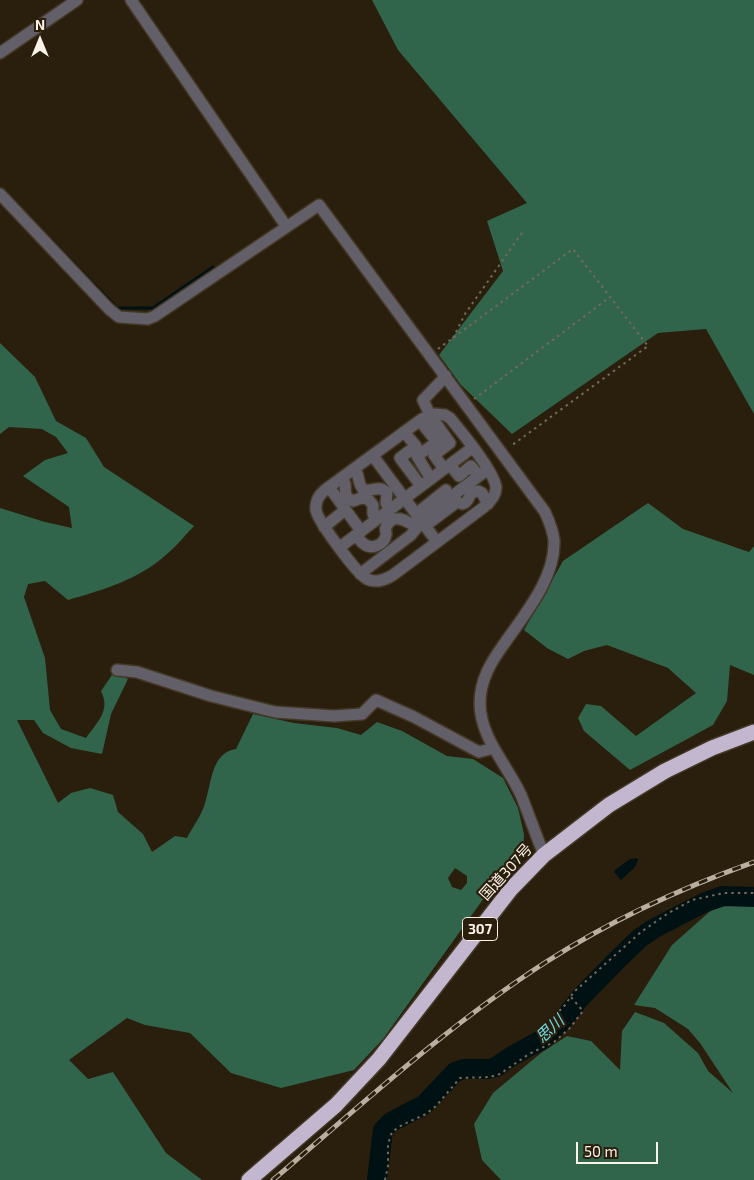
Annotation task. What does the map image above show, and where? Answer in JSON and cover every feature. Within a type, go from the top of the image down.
[{"type":"highway","name":"国道307号","points":[[249,1180],[336,1105],[379,1059],[511,889],[544,855],[609,805],[666,771],[712,748],[754,732]]},
{"type":"street","points":[[0,53],[77,0]]},
{"type":"street","points":[[131,0],[286,226]]},
{"type":"street","points":[[0,194],[109,309],[119,317],[148,319],[319,205],[545,512],[551,526],[554,539],[554,553],[546,580],[494,657],[480,688],[480,716],[485,731],[520,793],[544,855]]},
{"type":"street","points":[[431,479],[417,456],[436,442],[425,418],[423,400],[446,376]]},
{"type":"street","points":[[425,418],[450,443],[434,455],[459,476],[471,466],[483,472],[494,477],[496,487],[494,496],[488,504],[389,578],[374,581],[360,574],[316,514],[315,505],[320,494],[425,418],[441,414],[450,418],[472,448],[483,472]]},
{"type":"street","points":[[404,432],[416,446],[400,458],[428,493],[449,505]]},
{"type":"street","points":[[420,522],[431,479],[472,448]]},
{"type":"street","points":[[373,456],[420,522],[437,542]]},
{"type":"street","points":[[355,469],[359,474],[358,482],[364,490],[368,491],[377,488],[387,493],[386,503],[390,510]]},
{"type":"street","points":[[360,574],[405,540],[420,522],[449,505],[483,472]]},
{"type":"street","points":[[342,478],[345,484],[346,497],[353,501],[361,498],[368,499],[373,506],[373,514],[376,520]]},
{"type":"street","points":[[330,487],[364,545],[377,547],[386,536],[385,528],[394,519],[420,522],[449,505],[465,504],[471,493],[478,491],[482,493],[488,504]]},
{"type":"street","points":[[340,547],[404,499],[428,493]]},
{"type":"street","points":[[324,527],[345,510]]},
{"type":"street","points":[[117,670],[137,672],[210,696],[275,712],[334,716],[362,714],[376,700],[414,717],[479,752],[494,748]]},
{"type":"path","points":[[453,339],[465,314],[524,230]]},
{"type":"path","points":[[430,355],[573,249],[648,346],[501,453]]},
{"type":"path","points":[[466,404],[610,297]]},
{"type":"path","points":[[559,1011],[567,1005],[570,996],[641,932],[692,900],[724,893],[754,893]]},
{"type":"path","points":[[385,1180],[388,1166],[388,1144],[392,1132],[402,1125],[426,1114],[436,1106],[460,1078],[490,1077],[500,1074],[529,1054],[554,1042],[569,1029],[583,1011],[570,996]]},
{"type":"green space","points":[[372,0],[754,0],[754,414],[706,329],[658,333],[512,434],[461,385],[439,355],[503,271],[487,221],[527,203],[398,50]]},
{"type":"green space","points":[[0,343],[35,377],[56,421],[86,438],[104,467],[194,526],[174,548],[156,563],[133,577],[108,588],[68,600],[45,581],[28,584],[24,597],[45,658],[50,710],[61,729],[86,738],[104,710],[104,698],[101,691],[114,672],[128,679],[111,714],[102,754],[71,748],[43,733],[34,720],[17,720],[58,803],[71,793],[90,788],[113,795],[118,812],[143,834],[152,852],[175,836],[187,838],[204,807],[217,762],[222,756],[236,749],[253,714],[294,723],[337,728],[361,735],[377,722],[402,731],[447,756],[473,759],[503,778],[518,808],[524,834],[523,855],[484,898],[383,1039],[354,1070],[281,1088],[231,1073],[190,1033],[145,1025],[127,1018],[69,1060],[88,1079],[113,1072],[166,1153],[202,1180],[0,1180],[0,508],[72,528],[69,507],[23,476],[45,460],[68,453],[56,437],[42,429],[9,427],[0,434]],"holes":[[[455,868],[467,876],[467,883],[461,890],[452,887],[448,878]]]},
{"type":"green space","points":[[648,503],[683,529],[749,552],[754,546],[754,675],[730,665],[727,701],[713,725],[630,770],[584,731],[578,718],[586,704],[601,706],[636,736],[696,693],[668,668],[607,645],[584,651],[568,659],[547,648],[524,630],[563,561]]},
{"type":"green space","points":[[746,902],[754,903],[754,1180],[501,1180],[482,1160],[474,1124],[493,1093],[541,1053],[567,1036],[591,1041],[620,1070],[622,1031],[635,1012],[664,1023],[698,1053],[708,1071],[733,1093],[700,1043],[688,1029],[655,1008],[634,1005],[672,945],[716,906]]},
{"type":"shaded area","points":[[637,858],[638,860],[635,867],[621,880],[614,872],[630,859]]},
{"type":"waterway","points":[[24,212],[117,308],[153,308],[213,267]]},
{"type":"waterway","name":"思川","points":[[377,1180],[383,1130],[391,1122],[424,1105],[455,1072],[464,1069],[489,1069],[496,1067],[543,1039],[564,1019],[580,998],[618,959],[640,938],[653,929],[703,903],[723,896],[754,897]]},
{"type":"railway","points":[[273,1180],[440,1039],[474,1012],[546,962],[596,932],[647,906],[754,862]]}]
